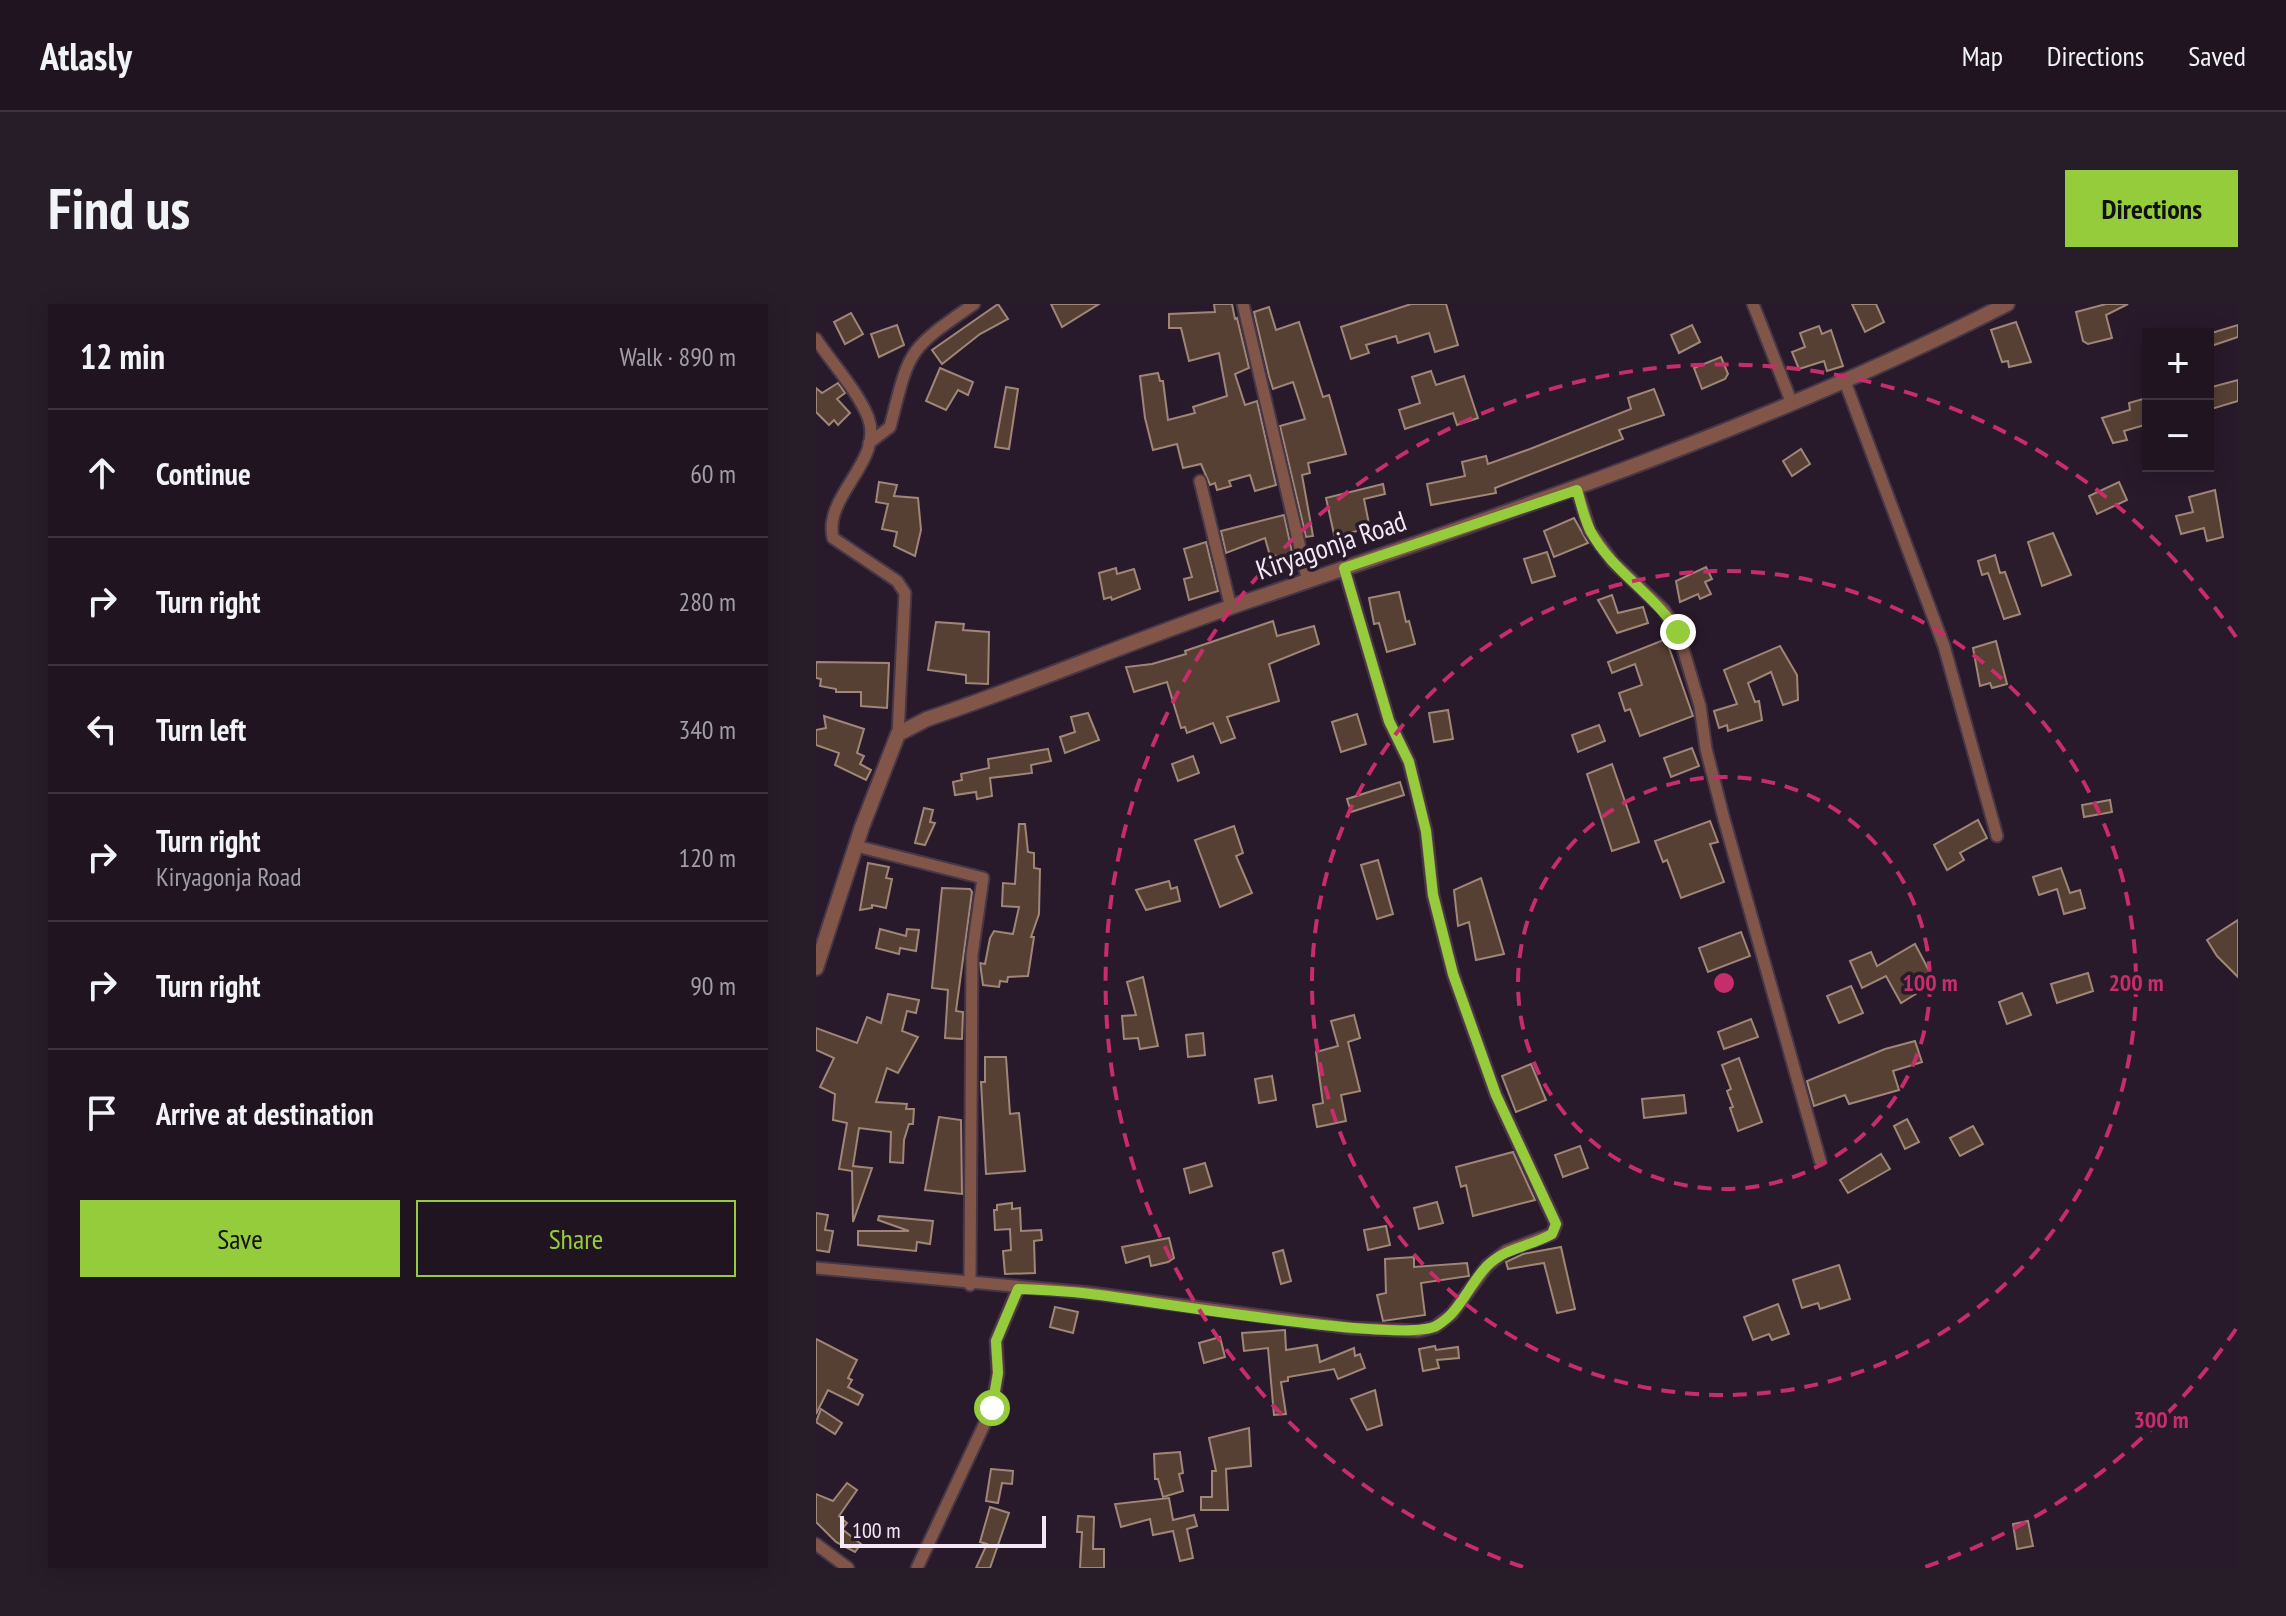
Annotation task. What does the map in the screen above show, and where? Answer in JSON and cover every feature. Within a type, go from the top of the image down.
[{"type":"street","points":[[816,968],[856,846],[898,734],[905,593],[897,581],[833,538],[833,513],[869,443],[890,427],[899,383],[914,351],[926,337],[974,304]]},
{"type":"street","points":[[1243,304],[1308,582]]},
{"type":"street","points":[[1753,304],[1791,401]]},
{"type":"street","name":"Kiryagonja Road","points":[[898,734],[927,719],[1231,608],[1577,490],[1940,338],[2007,304]]},
{"type":"street","points":[[816,339],[868,418],[869,443]]},
{"type":"street","points":[[1844,379],[1944,646],[1997,836]]},
{"type":"street","points":[[1200,481],[1231,608]]},
{"type":"street","points":[[1577,490],[1590,531],[1613,562],[1664,610],[1678,632],[1700,706],[1706,749],[1724,819],[1820,1160]]},
{"type":"street","points":[[816,1268],[970,1285],[1091,1293],[1351,1328],[1418,1331],[1435,1327],[1452,1314],[1487,1266],[1506,1251],[1552,1234],[1556,1224],[1496,1095],[1453,974],[1433,895],[1426,831],[1409,762],[1389,721],[1344,568]]},
{"type":"street","points":[[856,846],[983,878],[972,955],[970,1285]]},
{"type":"street","points":[[917,1568],[992,1408],[998,1373],[996,1341],[1018,1289]]},
{"type":"street","points":[[816,1544],[848,1568]]},
{"type":"building","points":[[998,304],[1008,319],[980,334],[942,364],[932,350]]},
{"type":"building","points":[[1051,304],[1099,304],[1062,327]]},
{"type":"building","points":[[1214,304],[1232,304],[1237,318],[1249,368],[1235,374],[1245,405],[1257,401],[1276,485],[1255,491],[1250,475],[1229,481],[1231,486],[1217,490],[1215,483],[1210,485],[1201,464],[1183,468],[1177,444],[1153,450],[1145,418],[1140,376],[1158,373],[1160,381],[1163,381],[1168,420],[1195,413],[1193,407],[1227,396],[1219,353],[1189,361],[1181,328],[1169,328],[1169,314],[1215,312]]},
{"type":"building","points":[[1411,304],[1446,304],[1458,345],[1435,352],[1429,333],[1398,343],[1396,336],[1366,345],[1369,353],[1351,359],[1341,327]]},
{"type":"building","points":[[1852,304],[1876,304],[1884,322],[1865,332]]},
{"type":"building","points":[[2106,304],[2128,304],[2106,315],[2112,338],[2088,344],[2083,341],[2076,312]]},
{"type":"building","points":[[1269,307],[1276,330],[1299,322],[1323,397],[1329,395],[1346,454],[1308,463],[1310,473],[1302,475],[1313,536],[1306,537],[1280,426],[1305,419],[1293,382],[1273,389],[1254,312]]},
{"type":"building","points":[[851,313],[863,334],[845,344],[834,322]]},
{"type":"building","points":[[2016,322],[2031,362],[2009,367],[2008,361],[2002,362],[1991,330]]},
{"type":"building","points":[[897,325],[904,345],[879,357],[871,334]]},
{"type":"building","points":[[1692,325],[1700,342],[1679,353],[1671,335]]},
{"type":"building","points":[[2238,325],[2238,337],[2214,345],[2214,332]]},
{"type":"building","points":[[1819,326],[1822,334],[1831,330],[1843,366],[1827,371],[1824,361],[1799,369],[1792,352],[1805,347],[1800,333]]},
{"type":"building","points":[[1721,357],[1728,374],[1725,379],[1702,389],[1694,368]]},
{"type":"building","points":[[940,368],[973,382],[968,395],[958,390],[946,410],[926,401]]},
{"type":"building","points":[[1431,371],[1436,385],[1464,376],[1478,418],[1457,425],[1453,413],[1405,429],[1399,410],[1420,403],[1412,377]]},
{"type":"building","points":[[2238,380],[2238,401],[2214,408],[2214,386]]},
{"type":"building","points":[[838,383],[845,393],[837,399],[850,413],[838,425],[834,420],[829,425],[816,412],[816,388],[822,393]]},
{"type":"building","points":[[1006,387],[1018,389],[1009,449],[995,447]]},
{"type":"building","points":[[1654,389],[1664,415],[1619,430],[1623,439],[1495,488],[1496,493],[1431,505],[1427,484],[1465,476],[1462,462],[1486,456],[1488,464],[1530,449],[1631,409],[1628,398]]},
{"type":"building","points":[[2142,399],[2142,426],[2124,431],[2127,440],[2113,443],[2102,418],[2130,410],[2129,403]]},
{"type":"building","points":[[1801,449],[1810,464],[1792,476],[1783,461]]},
{"type":"building","points":[[879,482],[897,485],[894,496],[918,498],[921,530],[915,556],[894,546],[897,532],[882,529],[888,504],[876,502]]},
{"type":"building","points":[[2119,482],[2127,500],[2097,514],[2089,496]]},
{"type":"building","points":[[1383,484],[1385,494],[1364,499],[1370,529],[1346,533],[1348,546],[1337,548],[1326,498]]},
{"type":"building","points":[[2215,490],[2223,537],[2207,541],[2204,528],[2181,534],[2176,516],[2193,512],[2189,497]]},
{"type":"building","points":[[1284,515],[1293,557],[1272,563],[1265,538],[1226,553],[1221,531]]},
{"type":"building","points":[[1574,518],[1588,543],[1554,557],[1544,531]]},
{"type":"building","points":[[2053,533],[2071,575],[2042,586],[2028,542]]},
{"type":"building","points":[[1206,542],[1218,591],[1189,600],[1184,579],[1192,577],[1184,549]]},
{"type":"building","points":[[1547,552],[1555,576],[1532,583],[1524,559]]},
{"type":"building","points":[[1995,555],[2000,573],[2005,572],[2020,614],[2004,619],[1988,573],[1982,575],[1978,561]]},
{"type":"building","points":[[1706,567],[1712,579],[1705,582],[1711,594],[1700,599],[1698,594],[1680,602],[1676,581]]},
{"type":"building","points":[[1116,568],[1117,574],[1134,569],[1140,589],[1112,600],[1111,597],[1104,599],[1099,573]]},
{"type":"building","points":[[1399,592],[1415,644],[1387,652],[1379,623],[1374,624],[1369,598]]},
{"type":"building","points":[[1612,595],[1618,613],[1643,607],[1648,623],[1617,633],[1598,600]]},
{"type":"building","points":[[1273,621],[1277,636],[1314,626],[1319,644],[1269,664],[1279,701],[1227,717],[1235,738],[1221,743],[1213,723],[1187,733],[1185,727],[1181,728],[1167,682],[1134,692],[1126,667],[1152,664],[1186,654],[1185,651]]},
{"type":"building","points":[[936,622],[964,624],[963,630],[989,632],[988,684],[966,683],[966,675],[928,670]]},
{"type":"building","points":[[1666,639],[1693,716],[1640,736],[1630,709],[1625,711],[1619,693],[1642,685],[1635,664],[1612,673],[1608,662]]},
{"type":"building","points":[[1996,641],[2007,684],[1992,688],[1990,683],[1980,686],[1973,648]]},
{"type":"building","points":[[1780,646],[1797,675],[1798,700],[1783,705],[1771,672],[1748,683],[1755,702],[1759,701],[1762,720],[1728,731],[1727,725],[1719,728],[1714,711],[1737,704],[1724,670]]},
{"type":"building","points":[[816,662],[889,663],[887,708],[861,706],[861,692],[836,692],[836,689],[820,686],[821,679],[816,678]]},
{"type":"building","points":[[1448,710],[1453,739],[1434,742],[1429,713]]},
{"type":"building","points":[[1088,713],[1099,740],[1065,753],[1060,737],[1075,732],[1071,717]]},
{"type":"building","points":[[1357,714],[1366,744],[1341,752],[1332,722]]},
{"type":"building","points":[[824,716],[864,729],[857,753],[864,756],[860,764],[871,770],[866,780],[835,765],[839,753],[816,745],[816,730],[826,728]]},
{"type":"building","points":[[1599,725],[1605,741],[1578,752],[1572,735]]},
{"type":"building","points":[[1692,748],[1699,766],[1671,777],[1664,758]]},
{"type":"building","points":[[1048,749],[1051,761],[1031,765],[1032,773],[990,778],[992,796],[977,799],[976,792],[955,795],[953,782],[962,780],[961,774],[989,768],[988,759]]},
{"type":"building","points":[[1193,756],[1199,773],[1178,781],[1172,764]]},
{"type":"building","points":[[1612,764],[1639,842],[1612,851],[1587,774]]},
{"type":"building","points":[[1400,782],[1404,795],[1351,812],[1347,799]]},
{"type":"building","points":[[2110,800],[2112,812],[2084,817],[2082,805]]},
{"type":"building","points":[[924,808],[933,810],[930,822],[935,823],[925,845],[915,843]]},
{"type":"building","points":[[1978,820],[1987,838],[1960,853],[1964,860],[1947,870],[1934,845]]},
{"type":"building","points":[[1710,821],[1718,842],[1710,844],[1724,882],[1681,898],[1667,860],[1663,862],[1655,841]]},
{"type":"building","points":[[1019,824],[1025,824],[1028,852],[1034,853],[1034,868],[1040,869],[1039,914],[1031,937],[1034,937],[1028,976],[1008,977],[1007,982],[1000,981],[999,987],[983,985],[980,963],[985,964],[994,931],[1013,934],[1019,907],[1002,906],[1003,883],[1015,884]]},
{"type":"building","points":[[1234,826],[1243,853],[1236,856],[1252,893],[1220,907],[1195,840]]},
{"type":"building","points":[[1378,860],[1393,914],[1377,919],[1361,865]]},
{"type":"building","points":[[868,863],[889,867],[886,878],[892,879],[886,908],[872,905],[872,908],[860,910]]},
{"type":"building","points":[[2061,868],[2070,893],[2080,890],[2085,908],[2064,914],[2057,889],[2039,895],[2033,877]]},
{"type":"building","points":[[1481,878],[1504,954],[1476,960],[1469,922],[1458,926],[1454,890]]},
{"type":"building","points":[[1169,881],[1171,889],[1177,887],[1180,901],[1146,910],[1136,890]]},
{"type":"building","points":[[942,888],[970,889],[972,892],[956,1011],[963,1012],[962,1039],[945,1038],[948,990],[932,988]]},
{"type":"building","points":[[2238,920],[2238,977],[2217,956],[2207,940]]},
{"type":"building","points":[[880,929],[906,936],[907,929],[919,930],[916,951],[900,948],[899,954],[876,948]]},
{"type":"building","points":[[1741,932],[1750,956],[1708,972],[1699,948]]},
{"type":"building","points":[[1915,944],[1935,982],[1901,1003],[1886,976],[1862,988],[1850,961],[1871,952],[1877,966]]},
{"type":"building","points":[[2088,973],[2093,991],[2057,1003],[2051,984]]},
{"type":"building","points":[[1143,977],[1158,1046],[1140,1049],[1138,1038],[1124,1039],[1122,1016],[1136,1015],[1127,982]]},
{"type":"building","points":[[1851,986],[1863,1013],[1839,1023],[1827,996]]},
{"type":"building","points":[[2022,993],[2031,1015],[2007,1024],[1999,1002]]},
{"type":"building","points":[[888,994],[919,1000],[916,1013],[907,1011],[902,1031],[918,1037],[898,1073],[887,1068],[876,1102],[907,1104],[906,1109],[914,1109],[913,1124],[909,1124],[904,1140],[903,1163],[890,1162],[891,1132],[859,1128],[853,1166],[872,1168],[853,1222],[852,1171],[839,1169],[847,1123],[833,1120],[835,1094],[820,1087],[834,1058],[816,1050],[816,1028],[857,1043],[867,1017],[881,1023]]},
{"type":"building","points":[[1354,1015],[1360,1038],[1348,1042],[1360,1091],[1341,1095],[1346,1121],[1317,1127],[1313,1105],[1323,1103],[1316,1052],[1338,1046],[1331,1021]]},
{"type":"building","points":[[1751,1019],[1758,1037],[1724,1049],[1718,1032]]},
{"type":"building","points":[[1203,1033],[1205,1055],[1188,1057],[1186,1035]]},
{"type":"building","points":[[1915,1041],[1922,1062],[1893,1071],[1899,1090],[1849,1104],[1845,1095],[1814,1106],[1807,1081],[1885,1049]]},
{"type":"building","points":[[985,1057],[1006,1057],[1010,1114],[1019,1113],[1025,1171],[986,1174],[981,1082],[985,1082]]},
{"type":"building","points":[[1739,1058],[1762,1122],[1738,1131],[1727,1091],[1731,1089],[1722,1065]]},
{"type":"building","points":[[1531,1064],[1546,1100],[1516,1112],[1502,1076]]},
{"type":"building","points":[[1272,1076],[1276,1100],[1259,1103],[1255,1079]]},
{"type":"building","points":[[1684,1095],[1686,1113],[1644,1118],[1642,1099]]},
{"type":"building","points":[[939,1117],[961,1120],[962,1194],[925,1190]]},
{"type":"building","points":[[1907,1119],[1919,1142],[1905,1149],[1894,1126]]},
{"type":"building","points":[[1973,1126],[1983,1144],[1960,1156],[1950,1138]]},
{"type":"building","points":[[1580,1146],[1588,1168],[1563,1177],[1555,1155]]},
{"type":"building","points":[[1513,1152],[1535,1200],[1473,1216],[1466,1185],[1461,1187],[1456,1167]]},
{"type":"building","points":[[1881,1154],[1890,1169],[1848,1193],[1840,1180]]},
{"type":"building","points":[[1205,1163],[1212,1186],[1190,1193],[1184,1169]]},
{"type":"building","points":[[1437,1202],[1443,1223],[1419,1229],[1414,1208]]},
{"type":"building","points":[[1012,1203],[1012,1209],[1020,1208],[1021,1231],[1041,1230],[1042,1240],[1034,1241],[1035,1273],[1005,1274],[1003,1251],[1011,1250],[1010,1229],[995,1230],[994,1210],[997,1210],[997,1205]]},
{"type":"building","points":[[816,1213],[828,1215],[825,1230],[833,1231],[829,1252],[816,1250]]},
{"type":"building","points":[[879,1216],[933,1221],[930,1244],[917,1242],[916,1251],[858,1245],[858,1231],[909,1231],[878,1220]]},
{"type":"building","points":[[1386,1226],[1390,1245],[1368,1250],[1364,1230]]},
{"type":"building","points":[[1169,1238],[1174,1258],[1168,1262],[1151,1266],[1149,1256],[1126,1263],[1122,1247]]},
{"type":"building","points":[[1561,1247],[1575,1309],[1557,1313],[1544,1263],[1508,1269],[1506,1262],[1523,1254]]},
{"type":"building","points":[[1283,1250],[1291,1281],[1281,1284],[1273,1253]]},
{"type":"building","points":[[1414,1257],[1414,1267],[1467,1263],[1469,1276],[1421,1283],[1425,1315],[1383,1321],[1377,1295],[1386,1293],[1385,1259]]},
{"type":"building","points":[[1839,1265],[1850,1299],[1820,1309],[1818,1303],[1802,1308],[1793,1280]]},
{"type":"building","points":[[1778,1304],[1789,1334],[1772,1340],[1769,1334],[1753,1340],[1744,1317]]},
{"type":"building","points":[[1055,1307],[1078,1312],[1073,1333],[1050,1327]]},
{"type":"building","points":[[1285,1330],[1286,1350],[1317,1345],[1320,1362],[1354,1348],[1355,1356],[1360,1354],[1365,1368],[1338,1379],[1334,1369],[1288,1377],[1288,1381],[1281,1382],[1286,1414],[1274,1415],[1268,1348],[1244,1351],[1242,1333]]},
{"type":"building","points":[[1220,1337],[1225,1357],[1204,1363],[1199,1343]]},
{"type":"building","points":[[816,1339],[857,1360],[848,1378],[852,1380],[848,1387],[863,1395],[858,1405],[828,1390],[816,1414]]},
{"type":"building","points":[[1435,1346],[1436,1350],[1458,1347],[1459,1358],[1437,1360],[1439,1368],[1423,1371],[1419,1349]]},
{"type":"building","points":[[1375,1390],[1382,1425],[1367,1430],[1351,1399]]},
{"type":"building","points":[[821,1409],[842,1423],[835,1434],[816,1422]]},
{"type":"building","points":[[1249,1428],[1251,1466],[1226,1469],[1228,1510],[1201,1510],[1201,1497],[1212,1497],[1212,1471],[1216,1471],[1209,1438]]},
{"type":"building","points":[[1180,1452],[1183,1473],[1179,1474],[1183,1491],[1163,1497],[1158,1479],[1155,1479],[1154,1454]]},
{"type":"building","points":[[991,1469],[1013,1471],[1012,1484],[1002,1483],[998,1503],[986,1501]]},
{"type":"building","points":[[847,1483],[857,1490],[839,1516],[847,1523],[842,1529],[861,1544],[855,1552],[836,1542],[816,1522],[816,1494],[833,1501]]},
{"type":"building","points":[[1169,1498],[1173,1520],[1194,1515],[1197,1526],[1187,1529],[1193,1558],[1180,1561],[1173,1531],[1153,1535],[1150,1519],[1121,1527],[1115,1504]]},
{"type":"building","points":[[990,1507],[1009,1513],[990,1568],[976,1568],[987,1544],[980,1542]]},
{"type":"building","points":[[1078,1516],[1094,1517],[1093,1549],[1104,1549],[1104,1568],[1080,1568],[1082,1532],[1077,1532]]},
{"type":"building","points":[[2028,1521],[2033,1546],[2017,1549],[2013,1524]]},
{"type":"route","points":[[992,1408],[998,1373],[996,1341],[1001,1323],[1018,1289],[1091,1293],[1351,1328],[1418,1331],[1435,1327],[1452,1314],[1487,1266],[1506,1251],[1543,1240],[1552,1234],[1556,1224],[1496,1095],[1453,974],[1433,895],[1426,831],[1409,762],[1389,721],[1344,568],[1577,490],[1590,531],[1613,562],[1664,610],[1678,632]]}]
